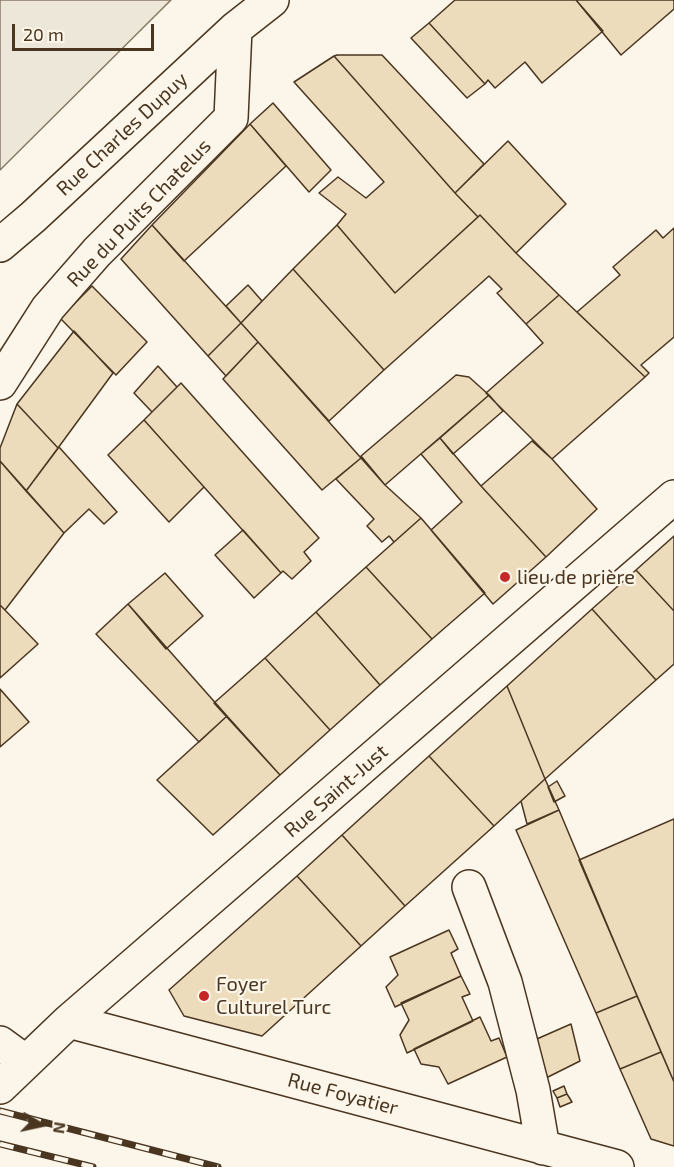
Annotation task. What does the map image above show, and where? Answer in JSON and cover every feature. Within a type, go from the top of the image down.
[{"type":"street","name":"Rue Charles Dupuy","points":[[0,245],[235,30],[272,0]]},
{"type":"street","name":"Rue du Puits Chatelus","points":[[0,383],[48,308],[97,252],[231,118],[235,30]]},
{"type":"street","name":"Rue Saint-Just","points":[[0,1087],[69,1021],[674,497]]},
{"type":"street","points":[[469,887],[505,982],[533,1090],[543,1148]]},
{"type":"street","name":"Rue Foyatier","points":[[69,1021],[617,1167]]},
{"type":"street","points":[[0,1043],[26,1062]]},
{"type":"shaded area","points":[[0,0],[171,0],[0,170]]},
{"type":"building","points":[[455,0],[576,0],[603,31],[542,83],[525,62],[495,88],[488,80],[485,84],[429,23]]},
{"type":"building","points":[[576,0],[674,0],[674,9],[621,55]]},
{"type":"building","points":[[429,23],[485,84],[467,98],[411,38]]},
{"type":"building","points":[[382,55],[484,164],[455,193],[334,56]]},
{"type":"building","points":[[334,56],[478,217],[395,293],[337,225],[346,214],[319,193],[338,177],[366,198],[384,182],[294,82]]},
{"type":"building","points":[[273,103],[331,170],[309,192],[250,124]]},
{"type":"building","points":[[250,124],[286,166],[184,261],[152,225]]},
{"type":"building","points":[[508,141],[566,204],[516,253],[480,215],[478,217],[455,193]]},
{"type":"building","points":[[480,215],[559,295],[526,324],[497,293],[502,289],[489,276],[384,370],[293,269],[337,225],[395,293]]},
{"type":"building","points":[[152,225],[241,323],[208,356],[121,259]]},
{"type":"building","points":[[674,228],[674,337],[641,365],[649,373],[645,377],[577,312],[620,275],[613,267],[656,230],[663,238]]},
{"type":"building","points":[[293,269],[384,370],[329,421],[241,323]]},
{"type":"building","points":[[248,285],[262,301],[241,323],[226,306]]},
{"type":"building","points":[[92,286],[147,342],[116,375],[60,318]]},
{"type":"building","points":[[559,295],[645,377],[552,459],[486,393],[543,343],[526,324]]},
{"type":"building","points":[[241,323],[258,342],[226,376],[208,356]]},
{"type":"building","points":[[74,331],[113,373],[58,448],[17,404]]},
{"type":"building","points":[[258,342],[361,458],[322,490],[223,379]]},
{"type":"building","points":[[158,366],[177,387],[152,412],[134,393]]},
{"type":"building","points":[[456,375],[469,377],[489,395],[385,485],[361,456]]},
{"type":"building","points":[[181,383],[319,538],[304,552],[311,561],[292,579],[283,571],[281,573],[144,420]]},
{"type":"building","points":[[489,395],[503,411],[453,454],[440,438]]},
{"type":"building","points":[[17,404],[58,448],[26,491],[0,461],[0,448]]},
{"type":"building","points":[[144,420],[204,487],[169,522],[108,455]]},
{"type":"building","points":[[440,438],[546,557],[493,604],[431,530],[462,502],[421,454]]},
{"type":"building","points":[[532,441],[552,459],[597,509],[546,557],[481,486]]},
{"type":"building","points":[[59,447],[117,512],[104,524],[89,509],[64,533],[26,491]]},
{"type":"building","points":[[361,458],[385,485],[421,518],[394,542],[389,536],[382,542],[367,526],[374,519],[336,479]]},
{"type":"building","points":[[0,461],[64,533],[5,610],[0,605]]},
{"type":"building","points":[[421,518],[485,593],[432,639],[366,567]]},
{"type":"building","points":[[243,530],[281,573],[254,598],[215,555]]},
{"type":"building","points":[[674,536],[674,611],[636,570]]},
{"type":"building","points":[[366,567],[432,639],[380,685],[316,612]]},
{"type":"building","points":[[636,570],[674,611],[674,664],[656,680],[592,609]]},
{"type":"building","points":[[165,573],[203,616],[166,649],[128,604]]},
{"type":"building","points":[[128,604],[227,716],[199,742],[96,634]]},
{"type":"building","points":[[0,605],[38,644],[0,678]]},
{"type":"building","points":[[592,609],[656,680],[545,779],[507,686]]},
{"type":"building","points":[[316,612],[380,685],[330,730],[265,658]]},
{"type":"building","points":[[265,658],[330,730],[280,775],[214,703]]},
{"type":"building","points":[[507,686],[545,779],[494,826],[429,756]]},
{"type":"building","points":[[0,689],[29,722],[0,747]]},
{"type":"building","points":[[227,716],[280,775],[213,835],[157,780]]},
{"type":"building","points":[[429,756],[494,826],[405,906],[342,835]]},
{"type":"building","points":[[545,779],[559,810],[527,824],[521,801]]},
{"type":"building","points":[[557,781],[565,796],[554,802],[548,787]]},
{"type":"building","points":[[559,810],[637,996],[596,1013],[516,830]]},
{"type":"building","points":[[674,819],[674,1082],[579,860]]},
{"type":"building","points":[[342,835],[405,906],[361,946],[297,876]]},
{"type":"building","points":[[297,876],[361,946],[262,1036],[184,1016],[169,990]]},
{"type":"building","points":[[449,930],[458,949],[451,953],[461,976],[395,1007],[386,987],[398,975],[390,957]]},
{"type":"building","points":[[461,976],[470,994],[462,997],[473,1021],[407,1053],[400,1035],[409,1020],[401,1003]]},
{"type":"building","points":[[637,996],[661,1052],[620,1069],[596,1013]]},
{"type":"building","points":[[480,1017],[491,1041],[499,1038],[507,1057],[448,1084],[439,1067],[421,1064],[414,1049]]},
{"type":"building","points":[[571,1024],[580,1061],[546,1078],[530,1042]]},
{"type":"building","points":[[661,1052],[674,1082],[674,1146],[651,1139],[620,1069]]},
{"type":"building","points":[[564,1086],[567,1094],[557,1098],[553,1091]]},
{"type":"building","points":[[567,1094],[572,1102],[560,1107],[557,1098]]},
{"type":"railway","points":[[0,1111],[218,1167]]},
{"type":"railway","points":[[0,1144],[93,1167]]},
{"type":"place","name":"lieu de prière","points":[[505,577]]},
{"type":"place","name":"Foyer Culturel Turc","points":[[204,996]]}]
